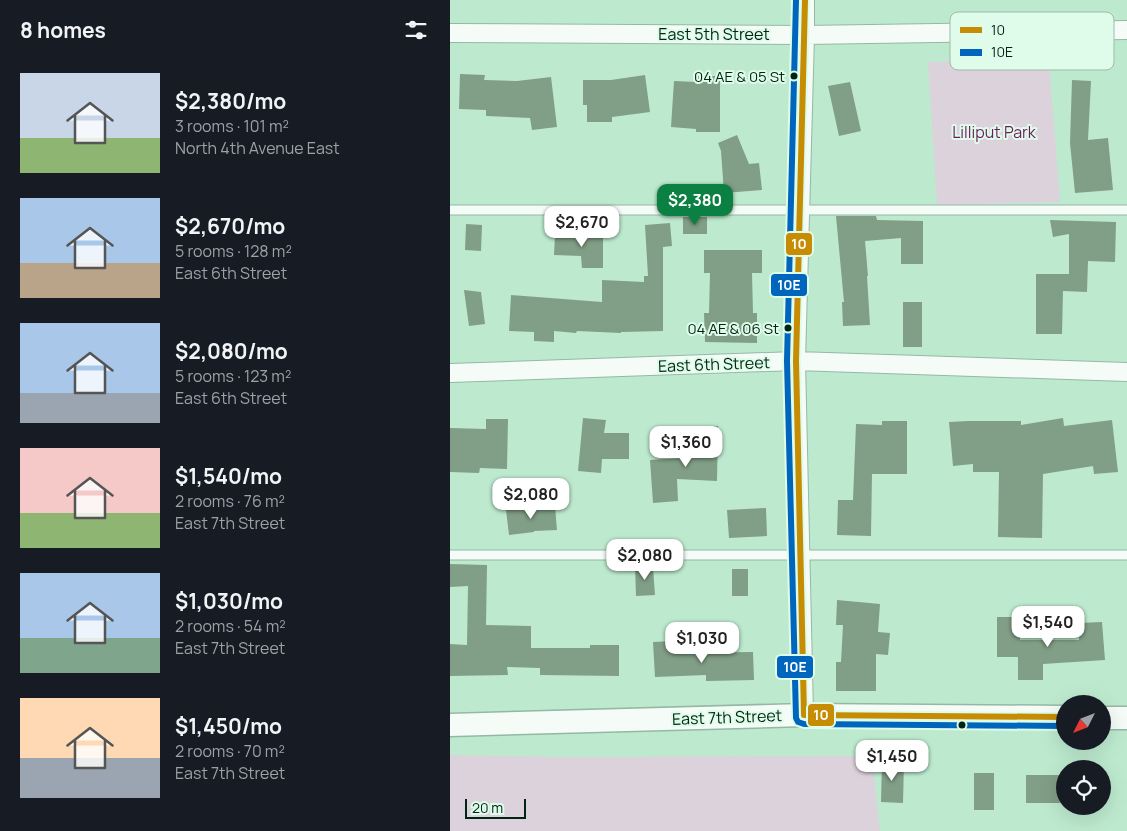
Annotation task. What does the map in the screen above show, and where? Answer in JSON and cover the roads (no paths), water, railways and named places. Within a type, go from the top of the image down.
[{"type":"street","points":[[804,714],[796,361],[805,0]]},
{"type":"street","name":"East 5th Street","points":[[1114,30],[1127,30]]},
{"type":"street","name":"East 5th Street","points":[[450,33],[805,35],[950,33]]},
{"type":"street","name":"East 6th Street","points":[[450,373],[796,361],[1127,372]]},
{"type":"street","name":"East 7th Street","points":[[450,725],[804,714],[1056,718]]},
{"type":"street","points":[[1111,718],[1127,718]]},
{"type":"lane","points":[[450,210],[1127,210]]},
{"type":"lane","points":[[450,555],[1127,555]]},
{"type":"place","name":"04 AE & 05 St","points":[[794,76]]},
{"type":"place","name":"04 AE & 06 St","points":[[788,328]]},
{"type":"park label","name":"Lilliput Park","points":[[994,132]]}]
